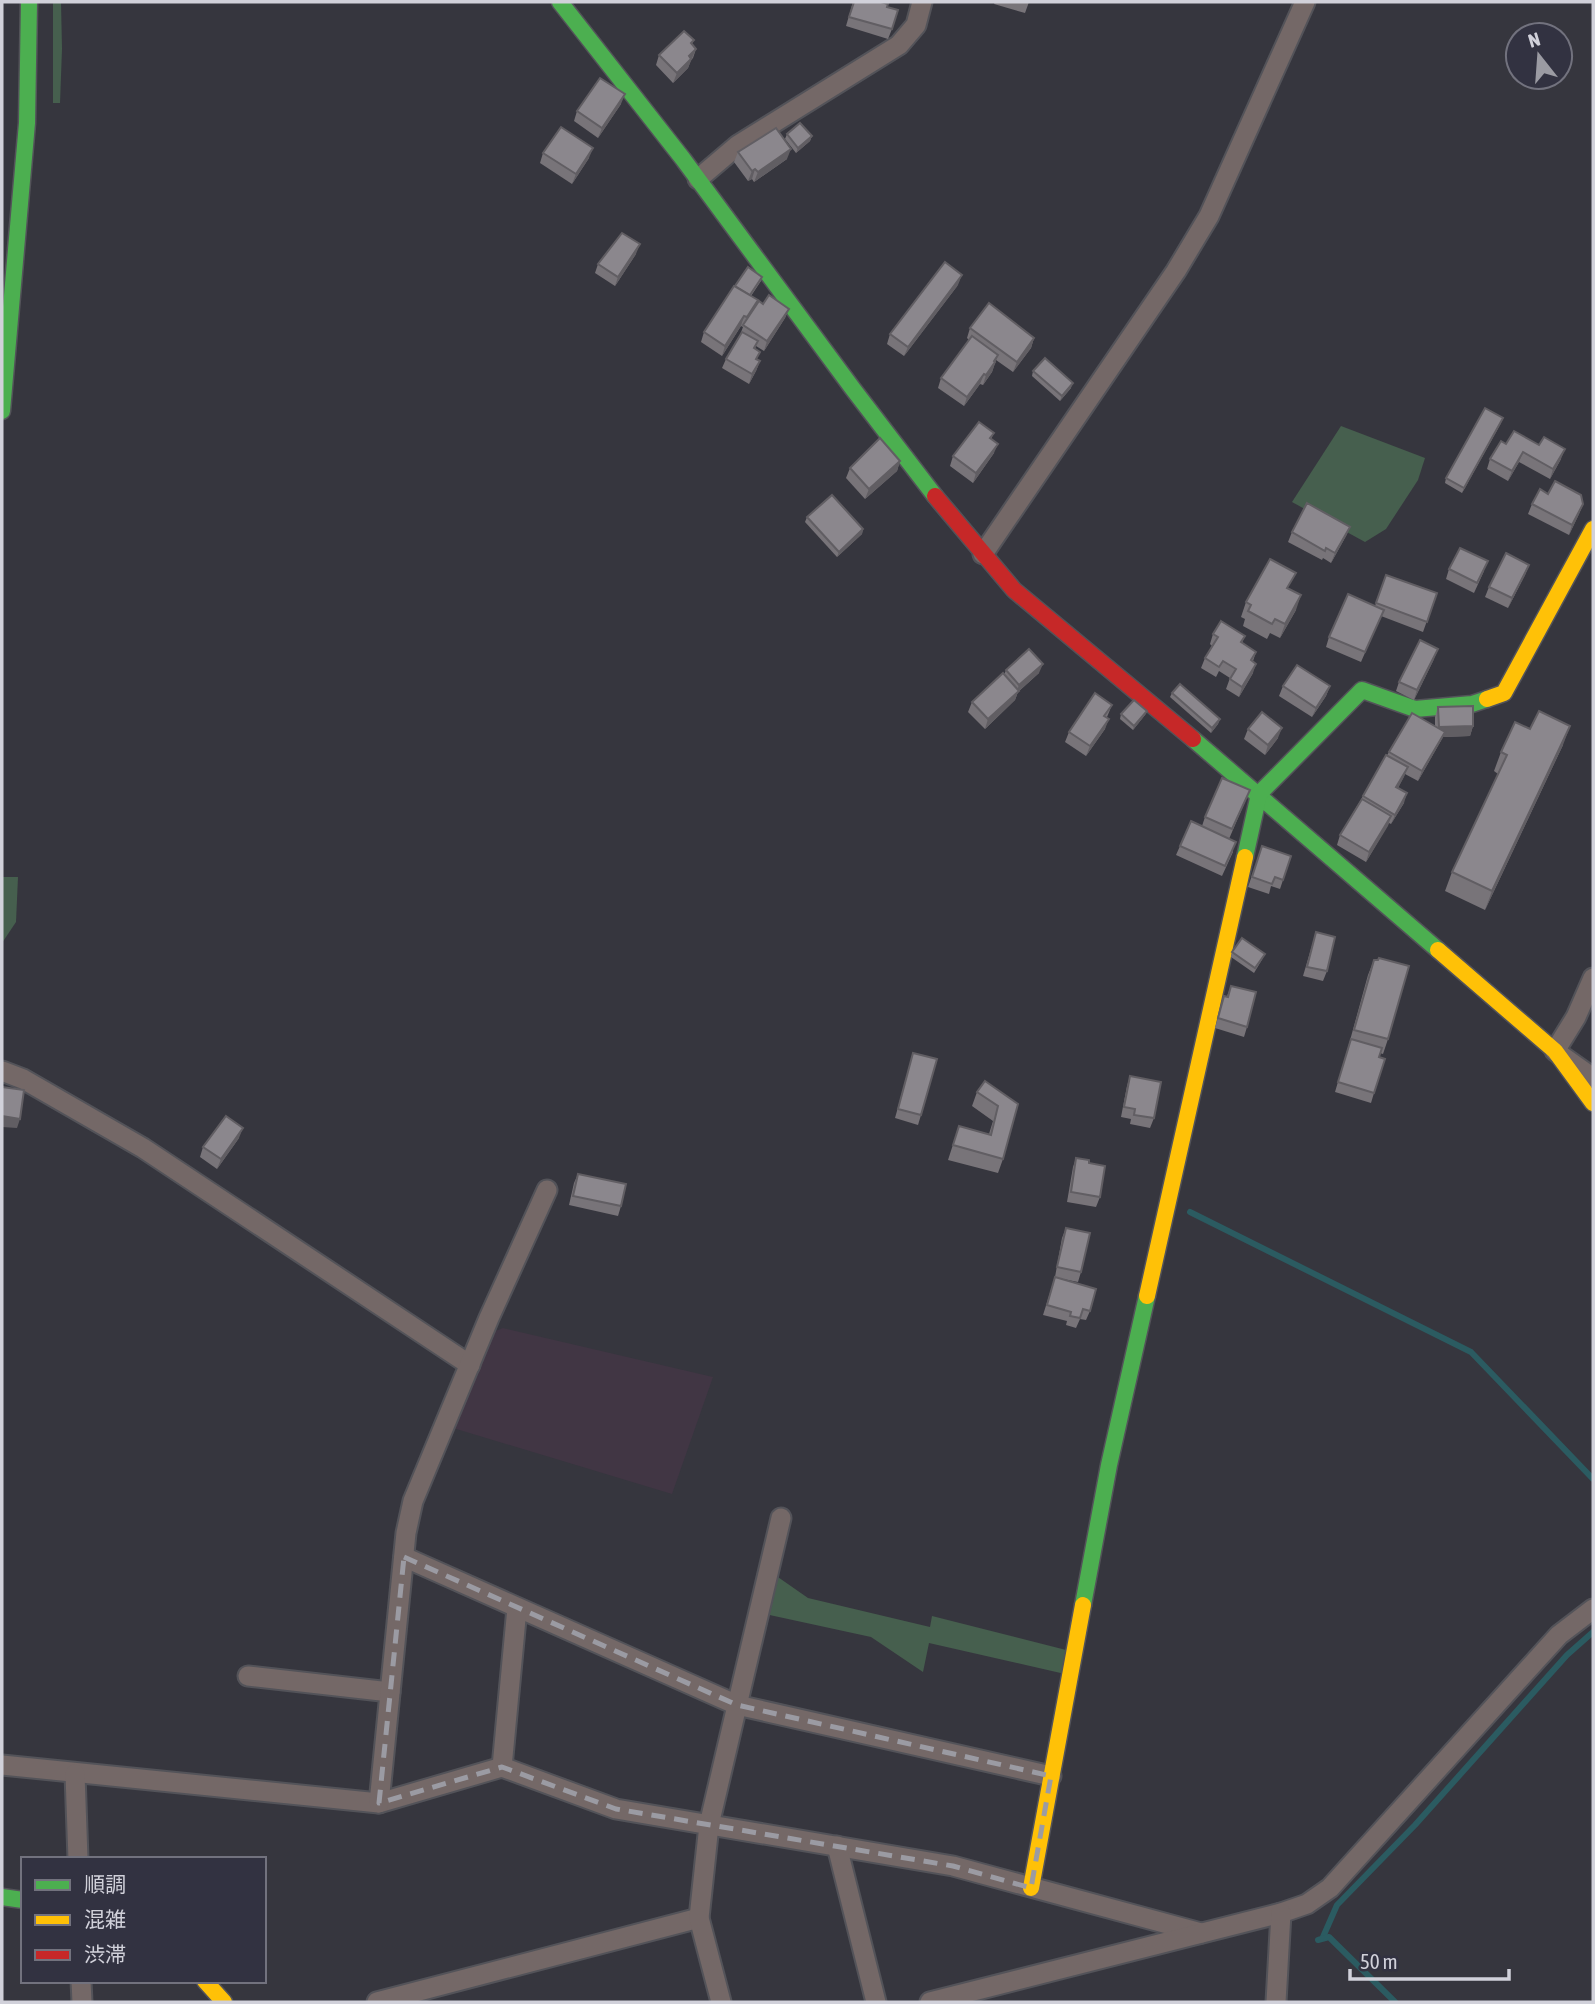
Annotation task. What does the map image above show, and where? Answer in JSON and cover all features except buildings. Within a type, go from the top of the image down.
[{"type":"street","points":[[2,411],[27,123],[29,2]]},
{"type":"street","points":[[560,2],[698,179],[829,360],[1014,590],[1259,794],[1555,1051],[1593,1078]]},
{"type":"street","points":[[698,179],[738,145],[899,45],[916,25],[922,2]]},
{"type":"street","points":[[983,554],[1176,271],[1209,216],[1306,2]]},
{"type":"street","points":[[1031,1888],[1109,1465],[1259,794],[1362,690],[1415,709],[1472,704],[1504,693],[1593,529]]},
{"type":"street","points":[[1555,1051],[1585,1021],[1593,978]]},
{"type":"street","points":[[1555,1051],[1593,1103]]},
{"type":"street","points":[[2,1071],[23,1079],[143,1148],[470,1365]]},
{"type":"street","points":[[379,1803],[404,1557],[413,1501],[547,1190]]},
{"type":"street","points":[[721,2002],[699,1917],[709,1825],[781,1518]]},
{"type":"street","points":[[404,1557],[737,1705],[1051,1776]]},
{"type":"street","points":[[502,1767],[517,1608]]},
{"type":"street","points":[[930,2002],[1281,1913],[1307,1904],[1330,1888],[1559,1635],[1593,1609]]},
{"type":"street","points":[[248,1676],[390,1692]]},
{"type":"street","points":[[2,1765],[379,1803],[502,1767],[616,1809],[953,1866],[1202,1933]]},
{"type":"street","points":[[75,1774],[78,1857]]},
{"type":"street","points":[[837,1846],[876,2002]]},
{"type":"street","points":[[2,1897],[21,1900]]},
{"type":"street","points":[[1276,2002],[1281,1913]]},
{"type":"street","points":[[377,2002],[699,1917]]},
{"type":"street","points":[[81,1983],[82,2002]]},
{"type":"street","points":[[207,1983],[224,2002]]},
{"type":"highlighted area","points":[[404,1557],[737,1705],[1051,1776],[1031,1888],[953,1866],[616,1809],[502,1767],[379,1803]]},
{"type":"shaded area","points":[[503,1328],[713,1377],[672,1494],[453,1428],[493,1332]]},
{"type":"green space","points":[[53,2],[61,2],[60,103],[53,103]]},
{"type":"green space","points":[[1341,426],[1425,458],[1418,480],[1386,529],[1365,542],[1292,502]]},
{"type":"green space","points":[[2,877],[18,877],[16,922],[2,943]]},
{"type":"green space","points":[[775,1575],[808,1598],[930,1627],[932,1616],[1070,1651],[1065,1674],[929,1643],[923,1672],[871,1637],[765,1614]]},
{"type":"waterway","points":[[1190,1212],[1471,1352],[1593,1479]]},
{"type":"waterway","points":[[1323,1937],[1337,1905],[1415,1825],[1567,1655],[1593,1632]]},
{"type":"waterway","points":[[1318,1940],[1329,1937],[1395,2002]]},
{"type":"traffic: fast","points":[[2,411],[27,123],[29,2]]},
{"type":"traffic: fast","points":[[560,2],[683,159],[935,496]]},
{"type":"traffic: fast","points":[[1245,857],[1259,794],[1362,690],[1415,709],[1472,704],[1487,699]]},
{"type":"traffic: fast","points":[[1193,739],[1438,950]]},
{"type":"traffic: fast","points":[[1083,1605],[1109,1465],[1147,1296]]},
{"type":"traffic: fast","points":[[2,1897],[21,1900]]},
{"type":"traffic: slow","points":[[1487,699],[1504,693],[1593,529]]},
{"type":"traffic: slow","points":[[1147,1296],[1245,857]]},
{"type":"traffic: slow","points":[[1438,950],[1555,1051],[1593,1103]]},
{"type":"traffic: slow","points":[[1031,1888],[1083,1605]]},
{"type":"traffic: slow","points":[[207,1983],[224,2002]]},
{"type":"traffic: jam","points":[[935,496],[1014,590],[1193,739]]}]
